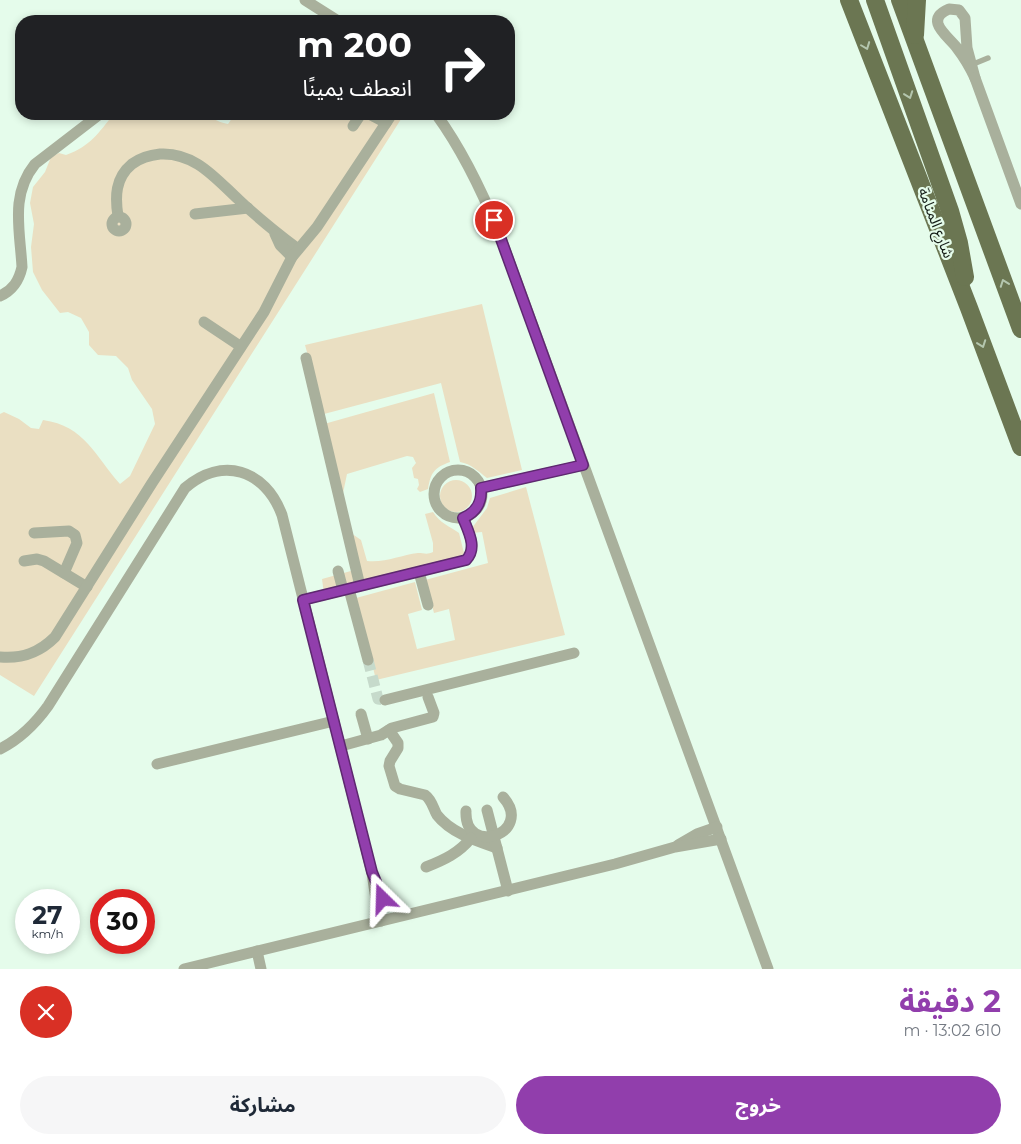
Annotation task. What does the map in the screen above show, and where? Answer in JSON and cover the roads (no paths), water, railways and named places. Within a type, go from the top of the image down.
[{"type":"main road","name":"شارع المنامة","points":[[849,0],[1021,447]]},
{"type":"main road","points":[[875,0],[960,243],[969,308]]},
{"type":"main road","points":[[900,0],[914,43],[1021,329]]},
{"type":"main road","points":[[914,43],[917,0]]},
{"type":"street","points":[[306,0],[329,15]]},
{"type":"street","points":[[975,78],[962,54],[938,27],[941,14],[949,9],[958,10],[965,18],[967,48],[971,65],[1021,204]]},
{"type":"street","points":[[0,296],[13,288],[22,267],[19,196],[28,174],[36,164],[92,120]]},
{"type":"street","points":[[353,126],[357,120]]},
{"type":"street","points":[[0,657],[13,658],[25,656],[46,646],[55,637],[272,298],[295,253],[318,227],[388,120]]},
{"type":"street","points":[[440,120],[463,154],[488,206],[768,969]]},
{"type":"street","points":[[118,216],[117,187],[128,167],[140,158],[164,154],[180,156],[201,165],[274,232],[280,246],[295,253]]},
{"type":"street","points":[[195,214],[248,208]]},
{"type":"street","points":[[204,322],[240,346]]},
{"type":"street","points":[[306,358],[351,588],[368,660]]},
{"type":"street","points":[[481,488],[583,465]]},
{"type":"street","points":[[0,749],[17,739],[39,718],[185,488],[195,479],[207,473],[221,470],[248,474],[270,490],[282,515],[372,872],[380,890],[385,920]]},
{"type":"street","points":[[458,470],[470,473],[481,488],[481,500],[478,506],[474,512],[463,518],[449,517],[438,509],[434,496],[436,483],[445,473],[458,470]]},
{"type":"street","points":[[303,600],[466,560],[471,555],[473,548],[463,518]]},
{"type":"street","points":[[34,533],[69,531],[75,535],[77,543],[64,572]]},
{"type":"street","points":[[24,561],[40,559],[87,587]]},
{"type":"street","points":[[338,571],[351,588]]},
{"type":"street","points":[[419,572],[428,605]]},
{"type":"street","points":[[385,700],[574,653]]},
{"type":"street","points":[[341,746],[381,736],[389,730],[433,717],[434,713],[428,697]]},
{"type":"street","points":[[361,714],[368,739]]},
{"type":"street","points":[[157,764],[334,721]]},
{"type":"street","points":[[389,730],[398,743],[398,748],[392,756],[389,766],[395,786],[427,796],[443,822],[457,831],[471,838],[496,842]]},
{"type":"street","points":[[496,842],[507,828],[511,817],[510,806],[503,797]]},
{"type":"street","points":[[486,810],[508,891]]},
{"type":"street","points":[[466,811],[466,822],[473,832],[496,842]]},
{"type":"street","points":[[675,847],[697,834],[716,827]]},
{"type":"street","points":[[426,867],[449,858],[471,838]]},
{"type":"street","points":[[184,969],[508,891],[675,847],[721,839]]},
{"type":"street","points":[[257,951],[261,969]]},
{"type":"lane","points":[[971,65],[988,58]]},
{"type":"tunnel","points":[[368,660],[378,699],[385,700]]}]
